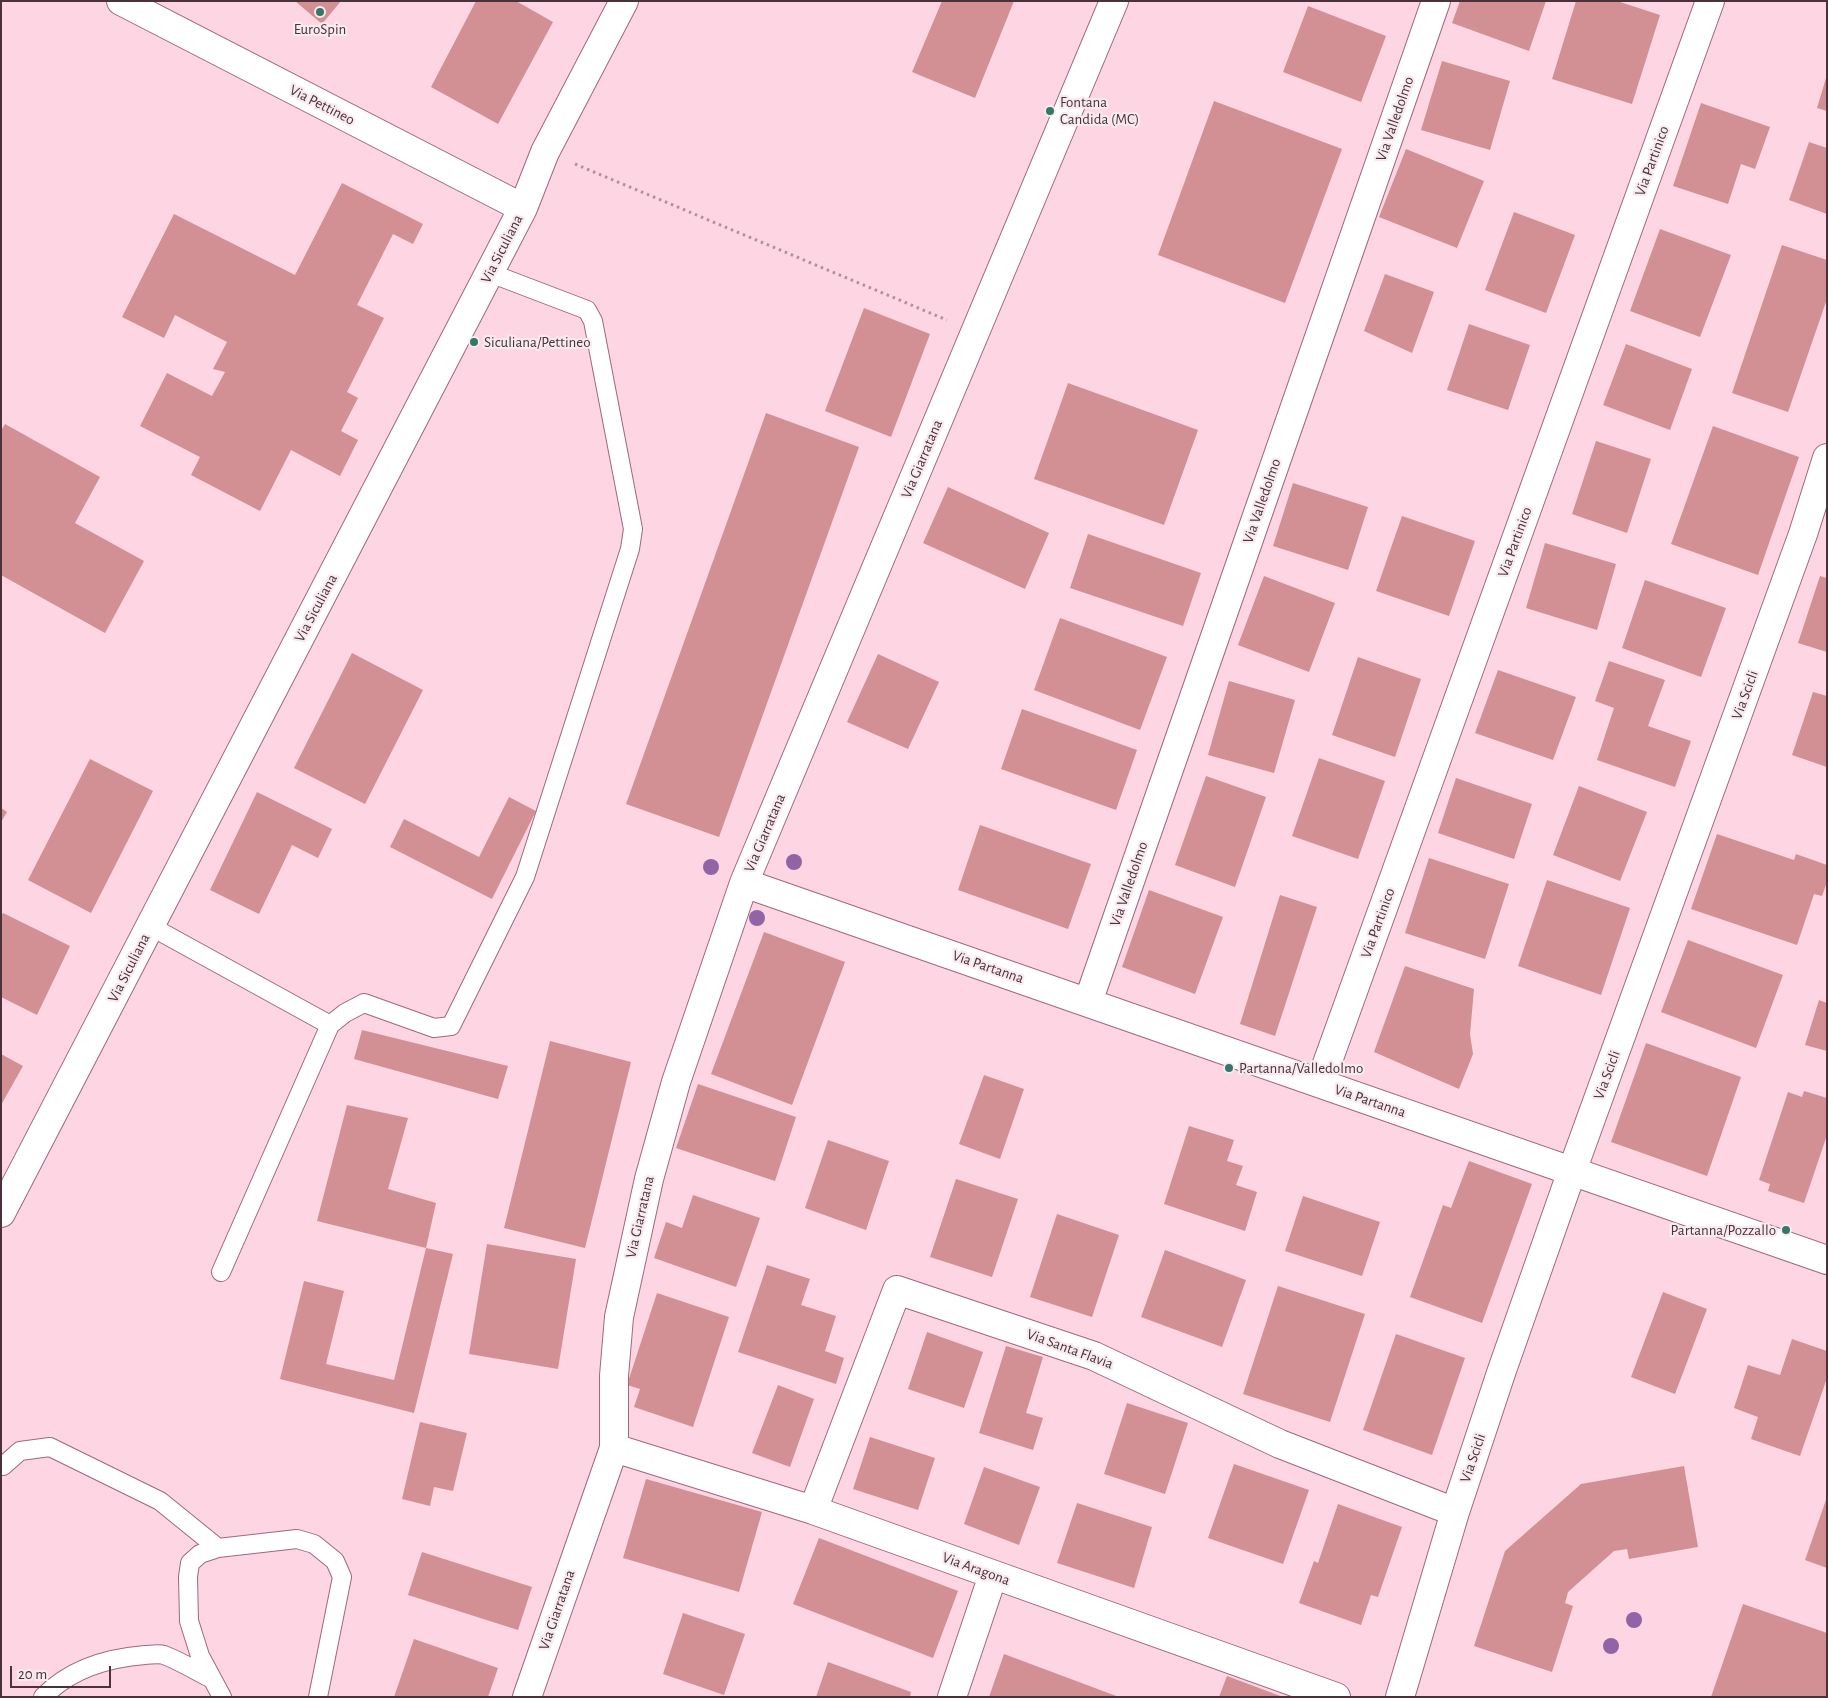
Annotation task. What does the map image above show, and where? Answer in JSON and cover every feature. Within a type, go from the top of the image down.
[{"type":"street","name":"Via Pettineo","points":[[121,1],[523,208]]},
{"type":"street","name":"Via Siculiana","points":[[1,1213],[523,208],[545,152],[624,1]]},
{"type":"street","name":"Via Giarratana","points":[[527,1697],[614,1448],[614,1376],[619,1317],[649,1179],[676,1082],[744,883],[1114,1]]},
{"type":"street","name":"Via Valledolmo","points":[[1088,1002],[1436,1]]},
{"type":"street","name":"Via Partinico","points":[[1320,1083],[1710,1]]},
{"type":"street","name":"Via Scicli","points":[[1400,1697],[1454,1512],[1572,1171],[1803,534],[1827,458]]},
{"type":"street","name":"Via Partanna","points":[[744,883],[1827,1260]]},
{"type":"street","name":"Via Santa Flavia","points":[[813,1510],[897,1290],[1094,1356],[1280,1444],[1454,1512]]},
{"type":"street","name":"Via Aragona","points":[[614,1448],[813,1510],[1336,1697]]},
{"type":"street","points":[[952,1697],[993,1575]]},
{"type":"lane","points":[[221,1272],[330,1025],[345,1013],[364,1003],[434,1028],[451,1026],[525,877],[630,549],[633,529],[592,321],[587,310],[490,272]]},
{"type":"lane","points":[[150,926],[330,1025]]},
{"type":"lane","points":[[3,1466],[20,1451],[50,1447],[160,1502],[218,1548]]},
{"type":"lane","points":[[222,1697],[200,1656],[190,1621],[188,1577],[190,1563],[200,1554],[218,1548],[297,1539],[314,1544],[335,1561],[342,1577],[318,1697]]},
{"type":"lane","points":[[43,1697],[52,1687],[86,1667],[139,1656],[162,1654],[212,1679]]},
{"type":"path","points":[[545,152],[976,332]]},
{"type":"building","name":"EuroSpin","points":[[295,1],[341,1],[322,24]]},
{"type":"building","points":[[476,1],[516,1],[553,22],[498,124],[431,87]]},
{"type":"building","points":[[942,1],[1014,1],[975,98],[912,72]]},
{"type":"building","points":[[1460,1],[1546,1],[1529,51],[1452,23]]},
{"type":"building","points":[[1576,1],[1617,1],[1660,15],[1632,104],[1552,79]]},
{"type":"building","points":[[1308,6],[1386,36],[1361,102],[1283,72]]},
{"type":"building","points":[[1442,61],[1510,81],[1490,150],[1421,130]]},
{"type":"building","points":[[1827,78],[1827,111],[1817,108]]},
{"type":"building","points":[[1214,101],[1342,149],[1285,303],[1158,255]]},
{"type":"building","points":[[1701,103],[1770,127],[1755,169],[1741,164],[1728,204],[1673,186]]},
{"type":"building","points":[[1809,142],[1827,148],[1827,214],[1789,200]]},
{"type":"building","points":[[1406,149],[1484,181],[1457,248],[1379,217]]},
{"type":"building","points":[[342,183],[423,224],[413,244],[393,234],[357,305],[384,318],[347,392],[358,398],[341,431],[358,440],[340,476],[291,450],[260,511],[191,475],[200,457],[140,426],[167,373],[212,396],[225,372],[213,369],[227,342],[175,315],[164,338],[122,317],[174,214],[295,275]]},
{"type":"building","points":[[1514,212],[1575,235],[1546,313],[1485,290]]},
{"type":"building","points":[[1660,229],[1731,255],[1700,337],[1630,311]]},
{"type":"building","points":[[1782,245],[1827,260],[1827,299],[1788,412],[1732,393]]},
{"type":"building","points":[[1385,274],[1434,292],[1412,353],[1364,331]]},
{"type":"building","points":[[864,308],[930,334],[891,437],[825,411]]},
{"type":"building","points":[[1469,324],[1530,345],[1508,410],[1447,390]]},
{"type":"building","points":[[1626,344],[1692,369],[1670,430],[1603,405]]},
{"type":"building","points":[[1068,383],[1198,430],[1164,525],[1034,479]]},
{"type":"building","points":[[766,413],[859,447],[719,837],[626,804]]},
{"type":"building","points":[[5,424],[100,477],[75,523],[144,561],[105,633],[1,575],[1,431]]},
{"type":"building","points":[[1713,426],[1799,457],[1758,575],[1671,544]]},
{"type":"building","points":[[1596,441],[1651,459],[1627,533],[1572,514]]},
{"type":"building","points":[[1293,483],[1368,507],[1348,570],[1273,546]]},
{"type":"building","points":[[948,487],[1049,533],[1025,589],[923,543]]},
{"type":"building","points":[[1402,516],[1475,541],[1449,616],[1376,591]]},
{"type":"building","points":[[1088,534],[1201,573],[1183,626],[1070,588]]},
{"type":"building","points":[[1545,543],[1616,564],[1597,630],[1526,608]]},
{"type":"building","points":[[1264,576],[1335,603],[1309,672],[1238,645]]},
{"type":"building","points":[[1820,576],[1827,578],[1827,652],[1798,643]]},
{"type":"building","points":[[1645,580],[1726,608],[1701,677],[1622,648]]},
{"type":"building","points":[[1060,618],[1167,657],[1140,730],[1034,690]]},
{"type":"building","points":[[352,653],[423,690],[365,804],[294,768]]},
{"type":"building","points":[[878,654],[939,682],[908,749],[847,722]]},
{"type":"building","points":[[1358,657],[1421,679],[1395,757],[1332,735]]},
{"type":"building","points":[[1609,661],[1665,680],[1648,726],[1691,741],[1675,787],[1597,760],[1614,708],[1595,701]]},
{"type":"building","points":[[1498,670],[1576,697],[1553,760],[1475,733]]},
{"type":"building","points":[[1229,681],[1295,700],[1274,773],[1208,755]]},
{"type":"building","points":[[1813,692],[1827,696],[1827,767],[1792,755]]},
{"type":"building","points":[[1022,709],[1137,750],[1116,810],[1001,769]]},
{"type":"building","points":[[1319,758],[1385,781],[1358,859],[1292,836]]},
{"type":"building","points":[[90,759],[153,791],[91,913],[28,880]]},
{"type":"building","points":[[1206,776],[1266,797],[1235,887],[1175,865]]},
{"type":"building","points":[[1456,778],[1532,804],[1514,859],[1438,833]]},
{"type":"building","points":[[1579,786],[1647,812],[1620,881],[1553,855]]},
{"type":"building","points":[[257,792],[332,829],[318,858],[292,845],[259,914],[210,890]]},
{"type":"building","points":[[509,797],[536,811],[492,899],[390,847],[404,819],[479,857]]},
{"type":"building","points":[[1,808],[7,812],[1,822]]},
{"type":"building","points":[[980,825],[1091,864],[1068,929],[958,890]]},
{"type":"building","points":[[1717,834],[1794,860],[1796,854],[1827,865],[1827,882],[1822,896],[1814,894],[1797,945],[1691,909]]},
{"type":"building","points":[[1429,858],[1509,884],[1485,959],[1405,933]]},
{"type":"building","points":[[1547,880],[1630,908],[1601,995],[1518,966]]},
{"type":"building","points":[[1149,890],[1223,917],[1195,994],[1122,967]]},
{"type":"building","points":[[1280,895],[1317,907],[1275,1036],[1240,1024]]},
{"type":"building","points":[[3,913],[70,946],[37,1015],[1,997],[1,916]]},
{"type":"building","points":[[764,932],[845,962],[792,1105],[711,1074]]},
{"type":"building","points":[[1688,940],[1783,975],[1756,1048],[1661,1012]]},
{"type":"building","points":[[1405,966],[1474,989],[1470,1034],[1473,1054],[1459,1089],[1374,1052]]},
{"type":"building","points":[[1819,1000],[1827,1003],[1827,1051],[1805,1045]]},
{"type":"building","points":[[362,1030],[508,1066],[498,1099],[354,1059]]},
{"type":"building","points":[[550,1041],[631,1062],[585,1248],[504,1228]]},
{"type":"building","points":[[1646,1043],[1741,1077],[1707,1176],[1611,1142]]},
{"type":"building","points":[[1,1054],[23,1066],[1,1105]]},
{"type":"building","points":[[984,1075],[1024,1089],[1000,1159],[959,1144]]},
{"type":"building","points":[[698,1084],[796,1117],[775,1181],[676,1148]]},
{"type":"building","points":[[1804,1091],[1827,1098],[1827,1135],[1804,1203],[1768,1191],[1770,1184],[1759,1180],[1788,1092],[1802,1097]]},
{"type":"building","points":[[347,1105],[408,1118],[388,1189],[436,1203],[426,1248],[317,1221]]},
{"type":"building","points":[[1189,1126],[1234,1140],[1227,1161],[1243,1166],[1236,1185],[1257,1192],[1245,1231],[1164,1204]]},
{"type":"building","points":[[828,1140],[889,1161],[866,1230],[805,1208]]},
{"type":"building","points":[[1469,1161],[1532,1184],[1482,1323],[1410,1297],[1443,1205],[1451,1208]]},
{"type":"building","points":[[956,1179],[1018,1199],[992,1277],[930,1257]]},
{"type":"building","points":[[693,1195],[760,1218],[736,1287],[654,1258],[666,1222],[682,1228]]},
{"type":"building","points":[[1303,1196],[1380,1222],[1362,1276],[1285,1251]]},
{"type":"building","points":[[1057,1214],[1119,1235],[1092,1317],[1030,1297]]},
{"type":"building","points":[[487,1244],[576,1259],[558,1369],[469,1354]]},
{"type":"building","points":[[426,1248],[453,1254],[414,1413],[280,1379],[304,1281],[344,1291],[326,1364],[394,1380]]},
{"type":"building","points":[[1165,1250],[1246,1280],[1222,1347],[1141,1317]]},
{"type":"building","points":[[767,1265],[810,1279],[801,1305],[836,1316],[825,1351],[844,1358],[836,1384],[738,1352]]},
{"type":"building","points":[[1278,1286],[1365,1314],[1330,1422],[1243,1394]]},
{"type":"building","points":[[1663,1292],[1707,1309],[1675,1394],[1631,1377]]},
{"type":"building","points":[[657,1293],[729,1317],[693,1427],[634,1407],[640,1389],[627,1385]]},
{"type":"building","points":[[927,1332],[983,1352],[964,1408],[908,1389]]},
{"type":"building","points":[[1396,1334],[1465,1358],[1432,1455],[1363,1430]]},
{"type":"building","points":[[1792,1339],[1827,1351],[1827,1378],[1800,1456],[1751,1439],[1758,1417],[1734,1408],[1748,1365],[1780,1375]]},
{"type":"building","points":[[1006,1346],[1043,1357],[1026,1413],[1043,1418],[1033,1450],[979,1433]]},
{"type":"building","points":[[778,1385],[814,1399],[790,1467],[752,1453]]},
{"type":"building","points":[[1127,1403],[1188,1423],[1165,1494],[1104,1474]]},
{"type":"building","points":[[420,1422],[467,1433],[453,1491],[434,1487],[430,1506],[402,1499]]},
{"type":"building","points":[[870,1437],[935,1458],[918,1510],[853,1489]]},
{"type":"building","points":[[1234,1464],[1309,1490],[1283,1564],[1208,1538]]},
{"type":"building","points":[[1684,1466],[1698,1547],[1629,1559],[1627,1549],[1614,1551],[1568,1592],[1565,1603],[1573,1606],[1552,1672],[1474,1646],[1505,1551],[1581,1484]]},
{"type":"building","points":[[984,1467],[1040,1487],[1019,1545],[964,1524]]},
{"type":"building","points":[[646,1479],[762,1512],[739,1592],[623,1558]]},
{"type":"building","points":[[1827,1497],[1827,1568],[1805,1560]]},
{"type":"building","points":[[1077,1503],[1152,1527],[1134,1588],[1057,1563]]},
{"type":"building","points":[[1338,1504],[1402,1527],[1378,1597],[1371,1595],[1361,1625],[1299,1603],[1314,1561],[1318,1563]]},
{"type":"building","points":[[819,1538],[958,1591],[933,1658],[793,1604]]},
{"type":"building","points":[[422,1552],[532,1587],[518,1630],[408,1595]]},
{"type":"building","points":[[1743,1604],[1827,1633],[1827,1697],[1711,1697]]},
{"type":"building","points":[[683,1613],[745,1634],[724,1695],[663,1674]]},
{"type":"building","points":[[414,1639],[498,1668],[488,1697],[394,1697]]},
{"type":"building","points":[[1004,1654],[1119,1697],[989,1697]]},
{"type":"building","points":[[828,1662],[911,1692],[910,1697],[816,1697]]},
{"type":"building","points":[[1227,1676],[1283,1697],[1219,1697]]},
{"type":"place","name":"EuroSpin","points":[[320,12]]},
{"type":"place","name":"Fontana Candida (MC)","points":[[1050,111]]},
{"type":"place","name":"Siculiana/Pettineo","points":[[474,342]]},
{"type":"place","name":"Partanna/Valledolmo","points":[[1229,1068]]},
{"type":"place","name":"Partanna/Pozzallo","points":[[1786,1230]]}]
